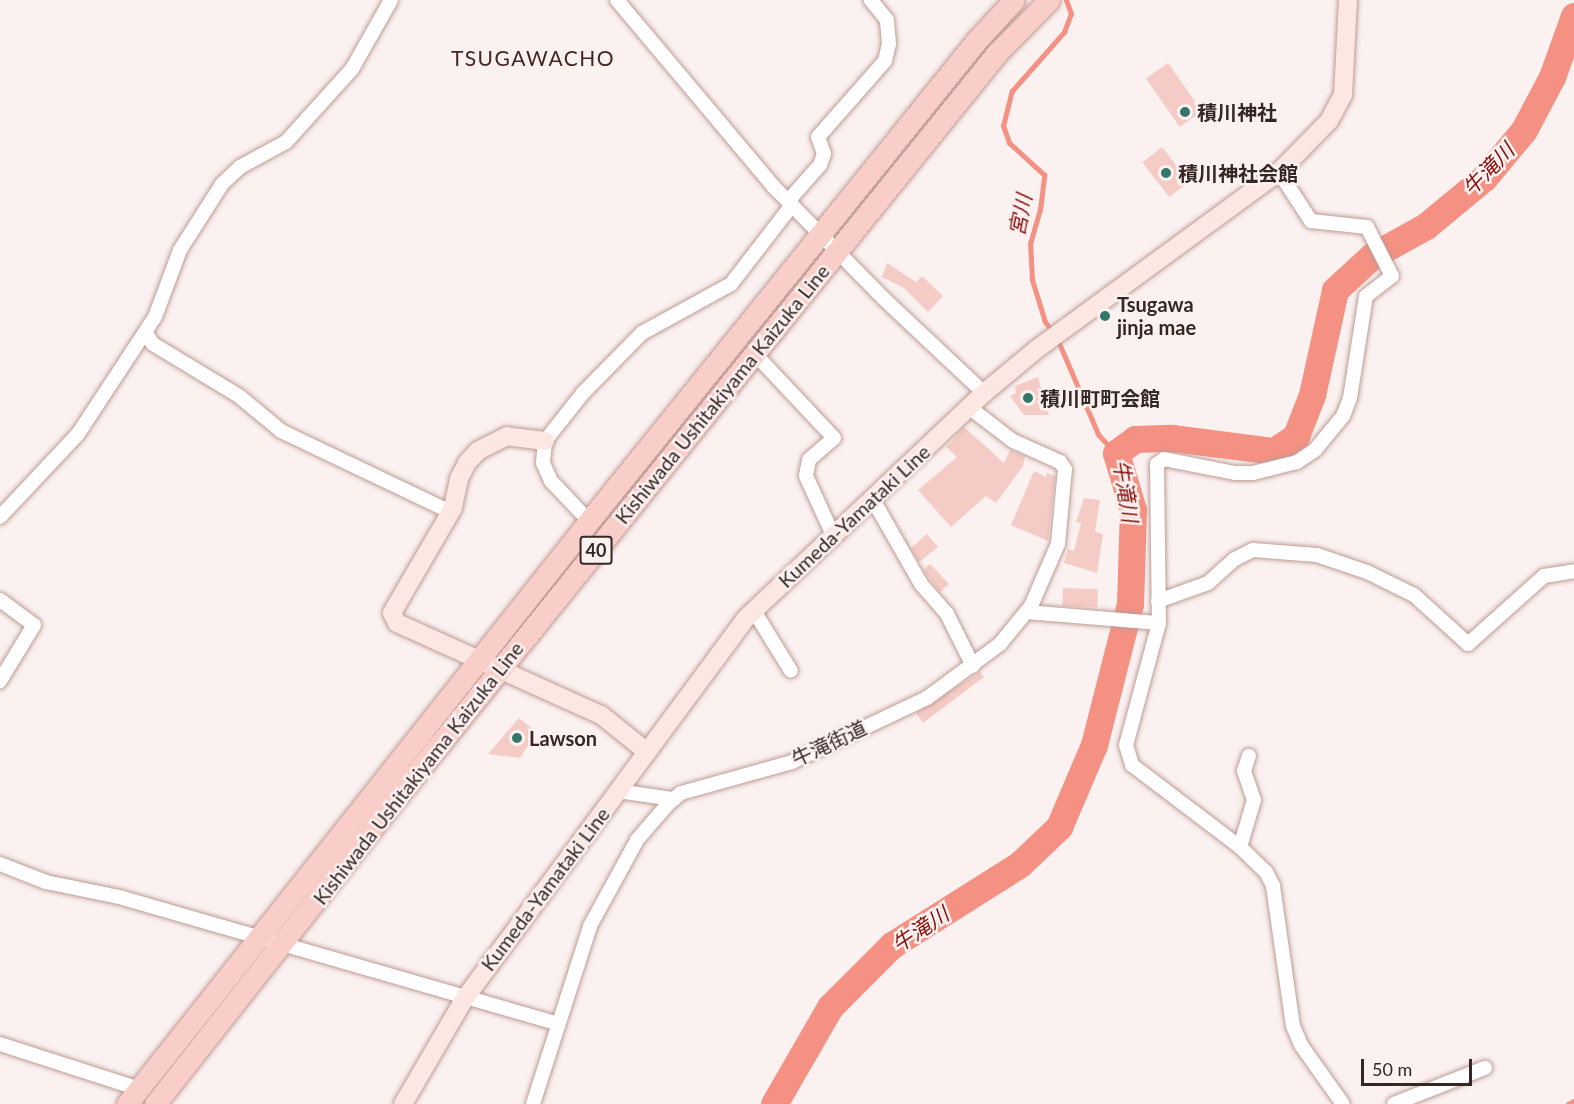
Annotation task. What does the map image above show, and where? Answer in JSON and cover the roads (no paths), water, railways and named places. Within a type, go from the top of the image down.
[{"type":"main road","name":"Kishiwada Ushitakiyama Kaizuka Line","points":[[133,1097],[478,659],[821,234],[1014,0]]},
{"type":"main road","name":"Kishiwada Ushitakiyama Kaizuka Line","points":[[155,1104],[500,669],[838,249],[997,53],[1048,2]]},
{"type":"street","points":[[0,517],[78,434],[146,332],[180,250],[207,204],[240,167],[286,142],[352,69],[391,0]]},
{"type":"street","points":[[617,0],[695,97],[790,203],[838,249],[884,299],[984,393]]},
{"type":"street","points":[[589,521],[551,481],[543,463],[544,441],[583,393],[642,333],[731,284],[820,165],[824,154],[818,137],[885,61],[889,44],[886,20],[871,0]]},
{"type":"street","name":"Kumeda-Yamataki Line","points":[[403,1104],[465,998],[618,790],[754,611],[984,393],[1037,349],[1279,172],[1329,121],[1343,95],[1348,0]]},
{"type":"street","points":[[1279,172],[1311,221],[1367,227],[1392,276],[1366,296],[1350,398],[1336,425],[1314,450],[1297,462],[1253,472],[1235,473],[1164,459],[1158,464],[1159,623],[1126,745],[1132,765],[1240,848],[1266,872],[1273,886],[1293,1026],[1301,1045],[1343,1104]]},
{"type":"street","points":[[146,332],[153,344],[239,396],[281,431],[451,512]]},
{"type":"street","points":[[755,354],[834,438],[809,460],[806,476],[833,535]]},
{"type":"street","name":"牛滝街道","points":[[673,799],[792,762],[927,698],[1000,644],[1027,612],[1058,544],[1065,469],[1060,462],[1013,441],[970,408]]},
{"type":"street","points":[[544,441],[507,436],[478,452],[459,479],[451,512],[392,613],[397,623],[601,715],[647,752]]},
{"type":"street","points":[[872,498],[921,584],[947,614],[973,666]]},
{"type":"street","points":[[1158,601],[1208,583],[1235,559],[1253,550],[1317,555],[1367,572],[1414,595],[1468,644],[1544,576],[1574,571]]},
{"type":"street","points":[[0,600],[34,626],[0,681]]},
{"type":"street","points":[[754,611],[791,671]]},
{"type":"street","points":[[1027,612],[1159,623]]},
{"type":"street","points":[[1240,848],[1254,800],[1244,771],[1249,756]]},
{"type":"street","points":[[618,790],[673,799]]},
{"type":"street","points":[[533,1104],[556,1023],[590,926],[637,840],[673,799]]},
{"type":"street","points":[[0,864],[46,882],[119,897],[556,1023]]},
{"type":"street","points":[[0,1044],[133,1097]]},
{"type":"street","points":[[1394,1104],[1485,1068]]},
{"type":"waterway","name":"宮川","points":[[1053,333],[1045,322],[1032,280],[1030,244],[1040,210],[1044,175],[1009,143],[1003,126],[1012,91],[1064,32],[1071,14],[1066,0]]},
{"type":"waterway","name":"牛滝川","points":[[774,1104],[830,1007],[892,945],[1020,864],[1059,827],[1094,745],[1130,604],[1133,510],[1116,453],[1135,439],[1172,438],[1274,451],[1296,436],[1312,395],[1335,290],[1372,256],[1426,226],[1484,178],[1524,130],[1552,77],[1574,16]]},
{"type":"waterway","name":"宮川","points":[[1058,340],[1099,435],[1116,453]]},
{"type":"waterway","points":[[1568,1104],[1574,1101]]},
{"type":"place","name":"積川神社","points":[[1185,112]]},
{"type":"place","name":"積川神社会館","points":[[1166,173]]},
{"type":"place","name":"Tsugawa jinja mae","points":[[1105,316]]},
{"type":"place","name":"積川町町会館","points":[[1028,398]]},
{"type":"place","name":"Lawson","points":[[517,738]]},
{"type":"district","name":"TSUGAWACHO","points":[[533,58]]}]
